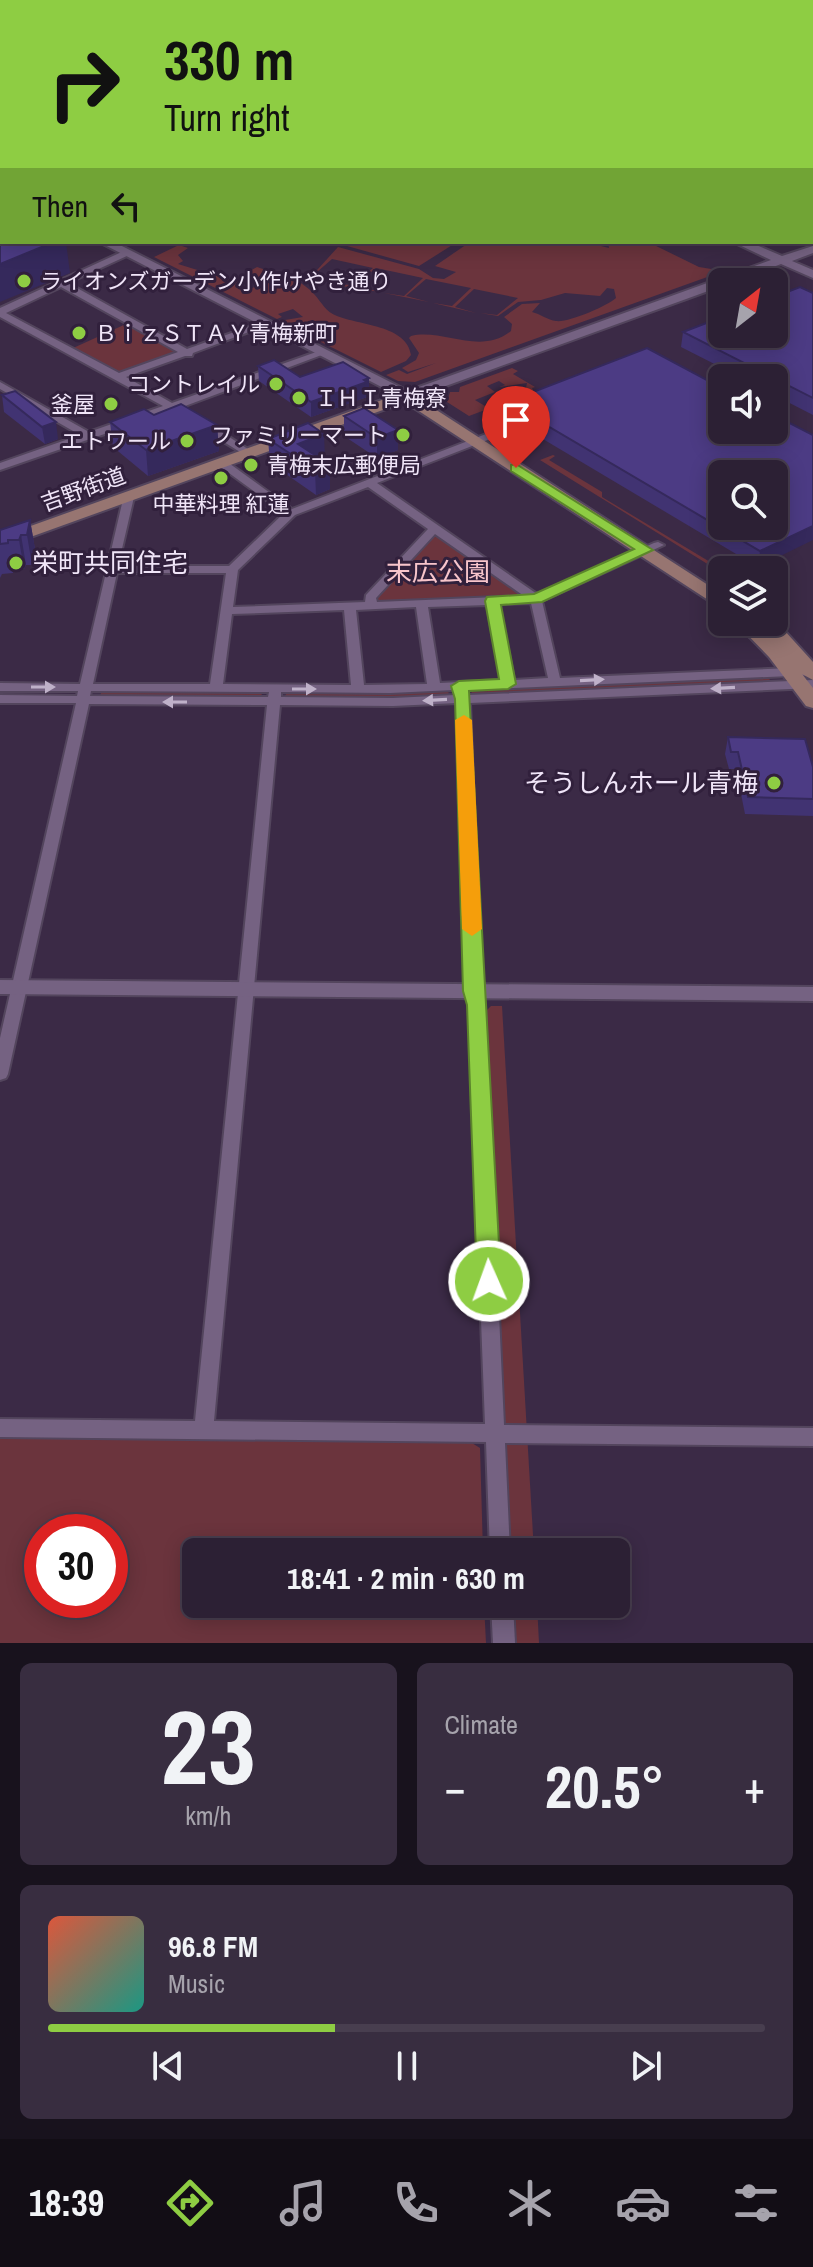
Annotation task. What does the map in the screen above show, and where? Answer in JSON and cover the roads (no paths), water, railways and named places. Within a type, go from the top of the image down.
[{"type":"main road","points":[[407,396],[419,407],[522,464],[708,579]]},
{"type":"main road","name":"吉野街道","points":[[0,543],[407,396]]},
{"type":"main road","points":[[562,491],[585,512],[652,547],[708,592]]},
{"type":"main road","points":[[761,636],[807,676]]},
{"type":"main road","points":[[776,636],[807,676],[813,702]]},
{"type":"street","points":[[109,244],[407,396],[708,287]]},
{"type":"street","points":[[744,244],[813,274]]},
{"type":"street","points":[[762,268],[813,249]]},
{"type":"street","points":[[0,312],[126,253]]},
{"type":"street","points":[[61,283],[189,354]]},
{"type":"street","points":[[0,312],[181,412]]},
{"type":"street","points":[[118,377],[189,354],[265,324]]},
{"type":"street","points":[[0,467],[322,353]]},
{"type":"street","points":[[0,385],[20,400],[89,436]]},
{"type":"street","points":[[193,419],[249,453]]},
{"type":"street","points":[[216,687],[232,569],[291,513],[480,440]]},
{"type":"street","points":[[222,463],[291,513]]},
{"type":"street","points":[[369,483],[536,599],[555,682]]},
{"type":"street","points":[[0,1074],[10,987],[85,694],[128,497]]},
{"type":"street","points":[[372,605],[370,598],[435,528]]},
{"type":"street","points":[[226,611],[536,599],[652,547]]},
{"type":"street","points":[[114,570],[232,569]]},
{"type":"street","points":[[492,601],[508,684]]},
{"type":"street","points":[[422,604],[434,687]]},
{"type":"street","points":[[350,607],[358,689]]},
{"type":"street","points":[[0,687],[85,694],[461,693],[807,676]]},
{"type":"street","points":[[0,699],[216,687],[274,695],[434,687],[461,693],[508,684],[807,676]]},
{"type":"street","points":[[461,693],[500,1538]]},
{"type":"street","points":[[204,1429],[274,695]]},
{"type":"street","points":[[10,987],[813,994]]},
{"type":"street","points":[[0,1428],[813,1437]]},
{"type":"street","points":[[503,1618],[504,1643]]},
{"type":"place","name":"ライオンズガーデン小作けやき通り","points":[[24,281]]},
{"type":"place","name":"ＢｉｚＳＴＡＹ青梅新町","points":[[79,333]]},
{"type":"place","name":"コントレイル","points":[[276,384]]},
{"type":"place","name":"ＩＨＩ青梅寮","points":[[299,398]]},
{"type":"place","name":"釜屋","points":[[111,404]]},
{"type":"place","name":"ファミリーマート","points":[[403,435]]},
{"type":"place","name":"エトワール","points":[[187,441]]},
{"type":"place","name":"青梅末広郵便局","points":[[251,465]]},
{"type":"place","name":"中華料理 紅蓮","points":[[221,478]]},
{"type":"place","name":"栄町共同住宅","points":[[16,563]]},
{"type":"place","name":"そうしんホール青梅","points":[[774,783]]},
{"type":"park label","name":"末広公園","points":[[438,572]]}]
